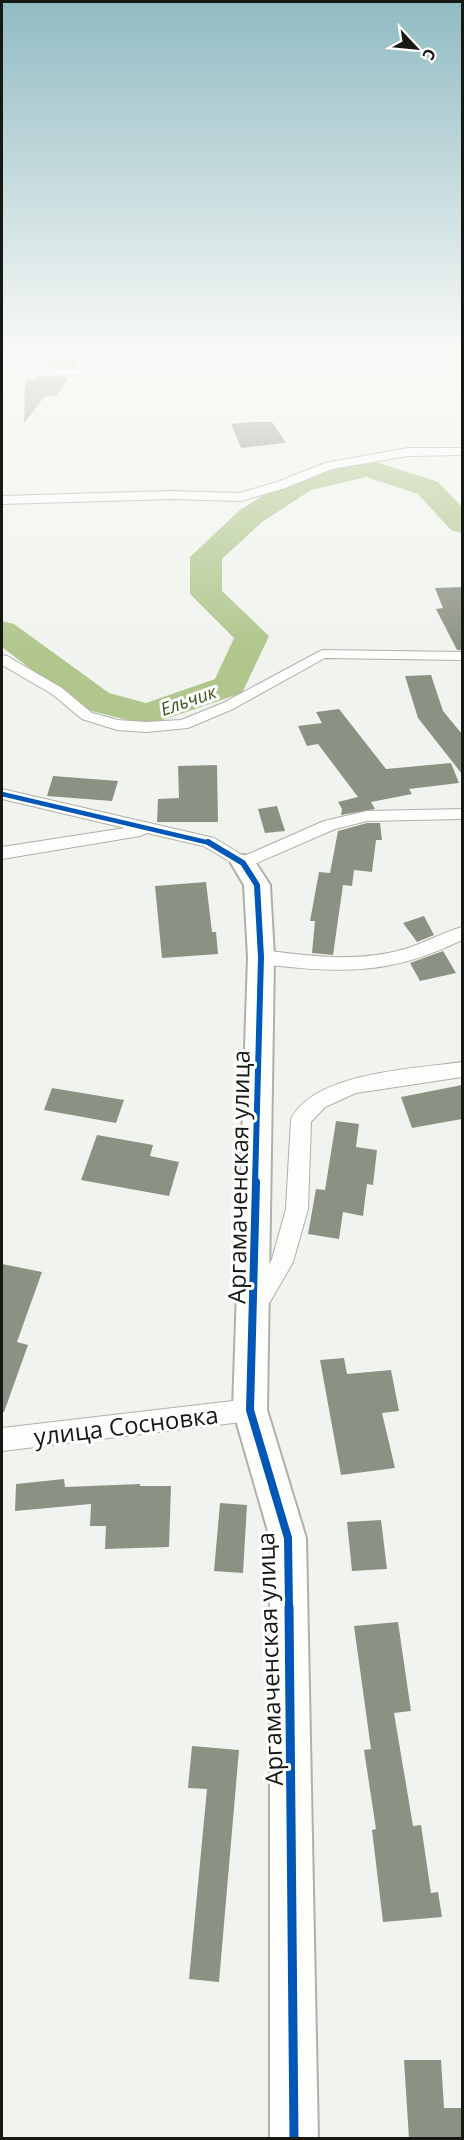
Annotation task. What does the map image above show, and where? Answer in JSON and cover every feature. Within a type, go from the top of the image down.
[{"type":"street","points":[[2,500],[171,495],[241,497],[281,485],[329,466],[403,453]]},
{"type":"street","points":[[2,659],[57,691],[87,716],[117,725],[146,727],[183,725],[228,706],[322,654],[462,656]]},
{"type":"street","points":[[2,794],[208,842],[243,863],[330,825],[367,816],[462,814]]},
{"type":"street","points":[[2,853],[152,829]]},
{"type":"street","name":"Аргамаченская улица","points":[[243,863],[257,885],[261,957],[250,1410],[288,1538],[294,2139]]},
{"type":"street","points":[[261,957],[342,965],[386,959],[425,949],[462,933]]},
{"type":"street","points":[[252,1312],[282,1262],[297,1209],[301,1119],[318,1101],[353,1086],[462,1070]]},
{"type":"street","name":"улица Сосновка","points":[[2,1440],[250,1410]]},
{"type":"building","points":[[462,587],[462,650],[457,650],[436,609],[443,608],[435,588]]},
{"type":"building","points":[[431,675],[443,711],[462,734],[462,774],[418,718],[405,676]]},
{"type":"building","points":[[339,709],[386,769],[451,763],[459,783],[409,789],[412,794],[371,802],[375,809],[341,815],[342,809],[338,802],[358,797],[318,744],[307,746],[298,726],[322,723],[316,712]]},
{"type":"building","points":[[217,765],[218,822],[157,822],[158,799],[179,798],[178,766]]},
{"type":"building","points":[[53,776],[118,781],[112,801],[47,796]]},
{"type":"building","points":[[277,806],[285,831],[265,833],[258,809]]},
{"type":"building","points":[[367,823],[380,823],[382,840],[376,840],[372,872],[354,870],[352,886],[343,885],[333,955],[312,953],[315,921],[310,921],[319,872],[330,873],[338,831]]},
{"type":"building","points":[[206,882],[212,932],[216,932],[218,954],[162,958],[155,886]]},
{"type":"building","points":[[424,916],[434,935],[417,942],[403,923]]},
{"type":"building","points":[[443,951],[456,973],[420,981],[410,963]]},
{"type":"building","points":[[462,1085],[462,1119],[412,1128],[401,1097]]},
{"type":"building","points":[[52,1088],[124,1100],[116,1123],[44,1110]]},
{"type":"building","points":[[336,1121],[359,1124],[356,1147],[377,1150],[373,1185],[367,1184],[363,1216],[343,1212],[339,1239],[308,1234],[316,1189],[325,1190]]},
{"type":"building","points":[[97,1135],[153,1145],[150,1156],[179,1162],[169,1196],[81,1180]]},
{"type":"building","points":[[2,1264],[42,1272],[17,1342],[28,1345],[4,1412],[2,1412]]},
{"type":"building","points":[[344,1358],[347,1374],[391,1370],[399,1411],[382,1413],[395,1468],[341,1475],[320,1360]]},
{"type":"building","points":[[64,1479],[65,1487],[140,1484],[140,1486],[171,1486],[169,1547],[105,1549],[106,1526],[90,1526],[91,1504],[15,1511],[16,1484]]},
{"type":"building","points":[[220,1503],[247,1505],[243,1573],[214,1571]]},
{"type":"building","points":[[381,1520],[387,1569],[352,1571],[347,1522]]},
{"type":"building","points":[[398,1622],[411,1711],[394,1713],[413,1826],[421,1825],[431,1893],[438,1892],[442,1917],[383,1922],[372,1830],[376,1829],[364,1750],[371,1749],[354,1626]]},
{"type":"building","points":[[192,1746],[239,1750],[219,1982],[189,1979],[207,1789],[188,1788]]},
{"type":"building","points":[[404,2060],[441,2060],[444,2108],[462,2108],[462,2139],[409,2139]]},
{"type":"waterway","name":"Ельчик","points":[[2,631],[96,701],[148,714],[230,686],[252,636],[206,594],[206,557],[251,516],[301,484],[367,468],[428,488],[462,524]]},
{"type":"cycle path","points":[[2,794],[208,842],[243,863],[257,885],[261,957],[250,1410],[288,1538],[294,2138]]}]
